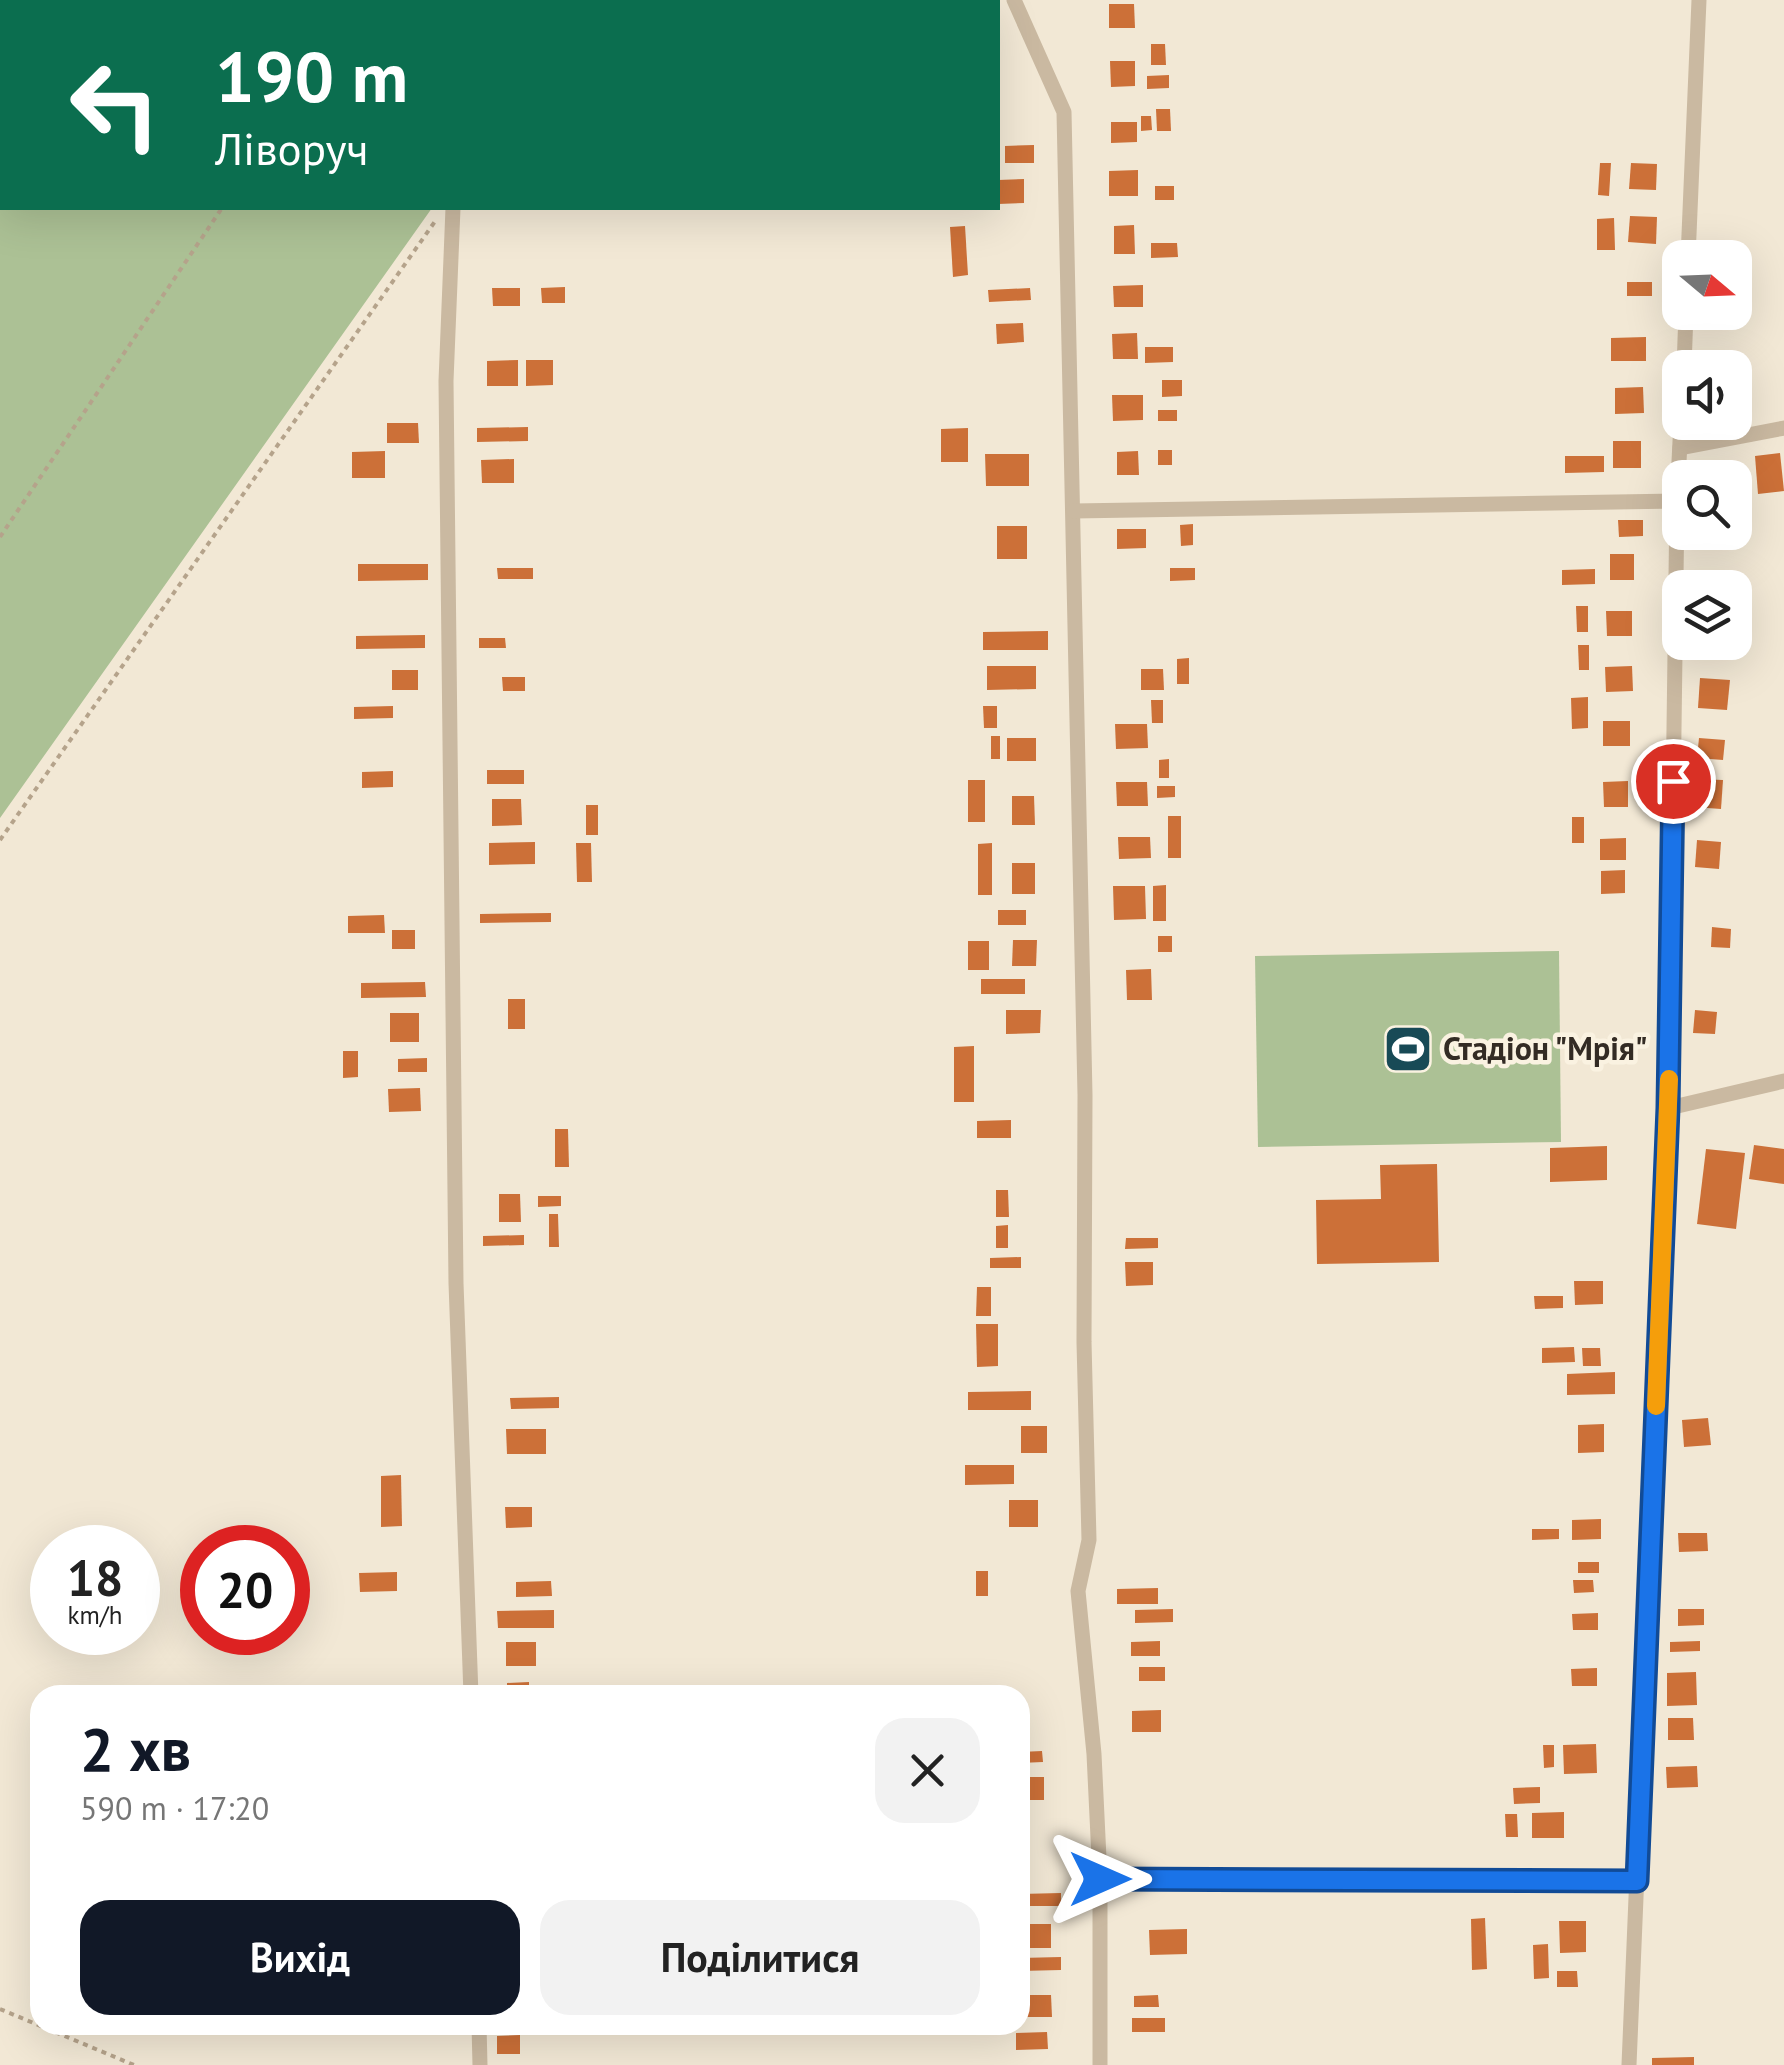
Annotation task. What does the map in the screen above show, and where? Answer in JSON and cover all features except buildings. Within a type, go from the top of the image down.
[{"type":"street","points":[[1014,0],[1064,112],[1086,1095],[1084,1342],[1089,1540],[1078,1591],[1094,1754],[1100,1879],[1100,2065]]},
{"type":"street","points":[[1689,240],[1699,0]]},
{"type":"street","points":[[453,210],[446,380],[456,1263],[471,1685]]},
{"type":"street","points":[[1680,448],[1784,428]]},
{"type":"street","points":[[1679,460],[1680,440]]},
{"type":"street","points":[[1074,511],[1662,501]]},
{"type":"street","points":[[1629,2065],[1668,1108],[1676,550]]},
{"type":"street","points":[[1668,1108],[1784,1081]]},
{"type":"street","points":[[479,2035],[480,2065]]},
{"type":"lane","points":[[1100,1879],[1637,1881]]},
{"type":"path","points":[[0,537],[221,210]]},
{"type":"path","points":[[0,840],[444,210]]},
{"type":"path","points":[[0,2010],[30,2022]]},
{"type":"path","points":[[61,2035],[134,2065]]},
{"type":"green space","points":[[0,210],[431,210],[0,818]]},
{"type":"green space","name":"Стадіон \"Мрія\"","points":[[1559,951],[1561,1142],[1258,1147],[1255,956]]},
{"type":"slow traffic","points":[[1656,1406],[1669,1079]]},
{"type":"place","name":"Стадіон \"Мрія\"","points":[[1408,1049]]},
{"type":"route","points":[[1100,1879],[1637,1881],[1668,1108],[1673,781]]}]
